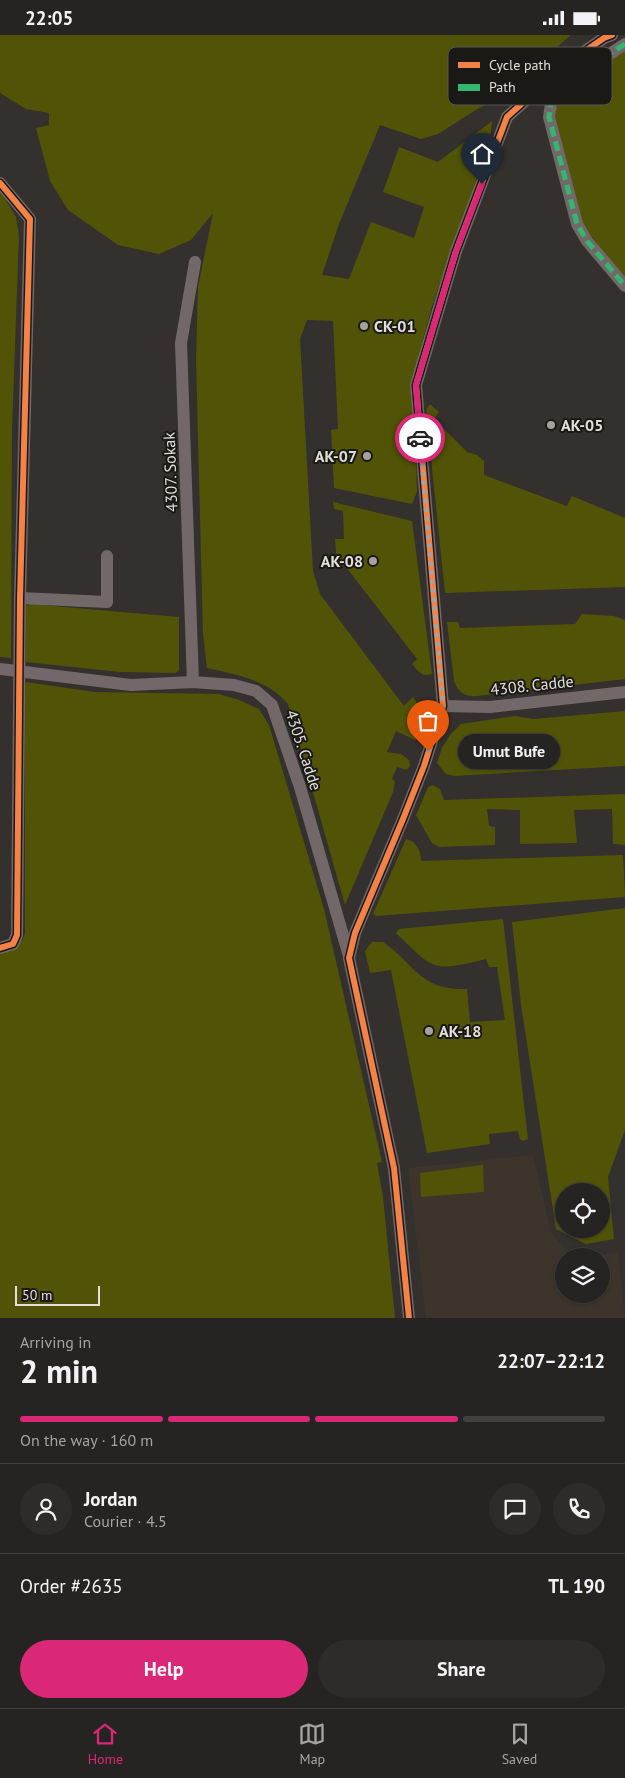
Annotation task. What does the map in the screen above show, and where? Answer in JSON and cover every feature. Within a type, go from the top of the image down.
[{"type":"street","points":[[593,47],[612,35]]},
{"type":"street","points":[[612,52],[625,44]]},
{"type":"street","points":[[349,958],[355,933],[403,819],[443,706],[416,385],[456,251],[507,117],[520,105]]},
{"type":"street","points":[[551,105],[549,117],[577,224],[586,241],[625,286]]},
{"type":"street","points":[[0,183],[30,219],[20,599],[17,935],[12,944],[0,947]]},
{"type":"street","name":"4307. Sokak","points":[[193,682],[182,343],[195,262]]},
{"type":"street","points":[[20,599],[107,602],[107,556]]},
{"type":"street","name":"4305. Cadde","points":[[0,669],[131,685],[193,682],[234,685],[256,691],[272,705],[300,787],[349,958],[394,1168],[409,1318]]},
{"type":"street","name":"4308. Cadde","points":[[443,706],[490,707],[625,692]]},
{"type":"shaded area","points":[[0,35],[571,35],[557,47],[448,47],[448,105],[486,105],[438,134],[421,139],[380,125],[339,224],[322,275],[349,279],[371,222],[414,238],[424,207],[383,192],[399,147],[438,162],[492,121],[490,141],[432,306],[414,373],[417,492],[412,504],[334,488],[331,430],[338,429],[333,321],[307,320],[300,339],[313,571],[320,594],[404,706],[413,697],[420,708],[423,718],[422,728],[415,740],[396,731],[387,752],[401,754],[409,760],[410,766],[407,770],[397,767],[392,779],[395,781],[393,792],[345,905],[288,704],[261,683],[207,668],[203,634],[196,359],[198,287],[213,213],[191,240],[159,254],[118,245],[68,210],[50,181],[36,128],[49,125],[49,113],[26,109],[0,93]]},
{"type":"shaded area","points":[[625,49],[625,282],[580,221],[553,109],[555,105],[612,105],[612,58]]},
{"type":"shaded area","points":[[0,190],[16,217],[19,236],[12,429],[11,658],[0,657]]},
{"type":"shaded area","points":[[430,404],[439,412],[434,419],[467,452],[477,455],[484,461],[484,475],[567,506],[572,496],[625,518],[625,587],[445,593],[426,410]]},
{"type":"shaded area","points":[[333,502],[412,521],[432,674],[423,674],[412,664],[417,659],[336,554],[335,539],[344,539],[343,511],[334,509]]},
{"type":"shaded area","points":[[30,604],[179,617],[179,670],[176,673],[120,672],[26,662],[26,606]]},
{"type":"shaded area","points":[[582,614],[614,616],[625,620],[625,679],[477,696],[469,696],[463,693],[456,685],[447,622],[458,622],[460,628],[575,624]]},
{"type":"shaded area","points":[[26,682],[95,692],[219,694],[259,709],[269,725],[324,909],[382,1162],[377,1163],[383,1197],[395,1318],[0,1318],[0,951],[16,947],[25,934]]},
{"type":"shaded area","points":[[625,711],[625,766],[454,776],[446,774],[437,763],[442,748],[451,734],[461,724],[515,716],[533,719]]},
{"type":"shaded area","points":[[433,785],[440,789],[444,800],[625,794],[625,845],[613,844],[612,809],[574,810],[577,843],[520,844],[520,810],[487,809],[489,826],[495,827],[495,845],[439,847],[432,843],[416,815],[428,787]]},
{"type":"shaded area","points":[[406,839],[418,847],[421,861],[623,855],[625,897],[376,916],[373,914]]},
{"type":"shaded area","points":[[625,908],[625,1130],[608,1177],[609,1183],[555,1183],[555,1223],[521,1005],[512,922]]},
{"type":"shaded area","points":[[503,919],[528,1139],[523,1141],[520,1139],[518,1131],[489,1134],[490,1144],[427,1153],[391,970],[370,973],[365,951],[372,942],[383,942],[428,981],[439,986],[467,989],[470,1022],[505,1020],[497,967],[489,967],[486,959],[455,966],[444,967],[435,965],[419,955],[396,933],[399,929]]},
{"type":"shaded area","points":[[533,1155],[551,1232],[564,1248],[555,1248],[555,1303],[610,1303],[610,1254],[618,1253],[625,1318],[426,1318],[408,1168]]},
{"type":"shaded area","points":[[483,1165],[484,1192],[421,1197],[420,1173]]},
{"type":"shaded area","points":[[610,1198],[614,1239],[586,1244],[574,1238],[610,1238]]},
{"type":"marked path","points":[[612,52],[625,44]]},
{"type":"marked path","points":[[551,105],[549,117],[577,224],[587,241],[625,286]]},
{"type":"cycle path","points":[[591,47],[612,35]]},
{"type":"cycle path","points":[[409,1318],[394,1168],[349,958],[355,933],[424,766],[443,706],[416,385],[456,251],[507,117],[520,105]]},
{"type":"cycle path","points":[[0,183],[30,219],[20,598],[17,935],[13,944],[0,948]]},
{"type":"way so far","points":[[420,438],[443,706],[428,751]]},
{"type":"place","name":"CK-01","points":[[364,326]]},
{"type":"place","name":"AK-05","points":[[551,425]]},
{"type":"place","name":"AK-07","points":[[367,456]]},
{"type":"place","name":"AK-08","points":[[373,561]]},
{"type":"place","name":"Umut Bufe","points":[[428,751]]},
{"type":"place","name":"AK-18","points":[[429,1031]]},
{"type":"route","points":[[420,438],[416,385],[456,251],[482,184]]}]
